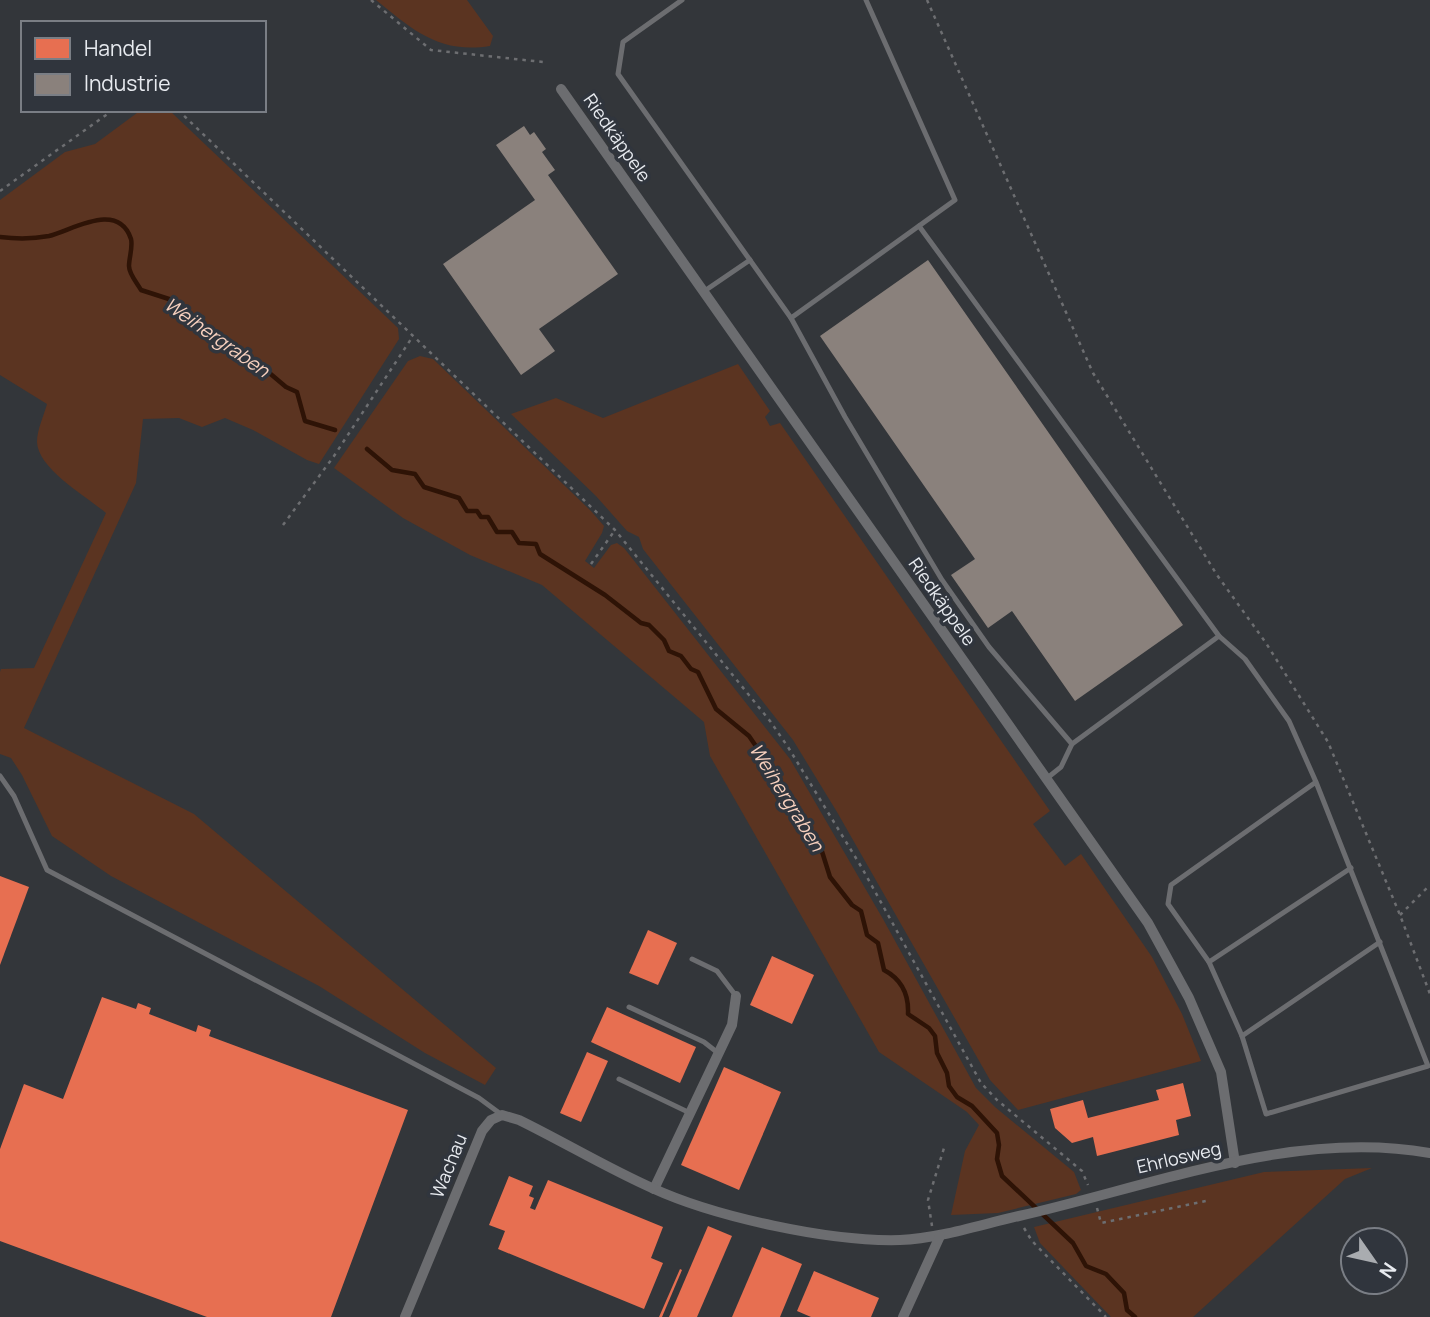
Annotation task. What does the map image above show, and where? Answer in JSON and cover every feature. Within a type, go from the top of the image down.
[{"type":"street","name":"Riedkäppele","points":[[561,89],[1148,923],[1189,998],[1221,1072],[1235,1163]]},
{"type":"street","points":[[654,1189],[732,1025],[736,996]]},
{"type":"street","points":[[502,1115],[520,1120],[654,1189],[701,1206],[774,1225],[860,1238],[898,1240],[936,1237],[903,1317]]},
{"type":"street","name":"Wachau","points":[[405,1317],[482,1131],[491,1120],[502,1115]]},
{"type":"street","name":"Ehrlosweg","points":[[936,1237],[1063,1207],[1190,1171],[1319,1148],[1399,1147],[1430,1153]]},
{"type":"lane","points":[[682,0],[623,42],[618,74],[791,318],[845,417],[942,579],[989,647],[1072,744]]},
{"type":"lane","points":[[791,318],[955,200],[866,0]]},
{"type":"lane","points":[[919,226],[1219,636],[1245,659],[1289,721],[1316,782],[1428,1066],[1266,1114],[1242,1035],[1209,962],[1168,904],[1171,884],[1316,782]]},
{"type":"lane","points":[[703,292],[750,260]]},
{"type":"lane","points":[[1046,779],[1061,767],[1072,744],[1219,636]]},
{"type":"lane","points":[[0,776],[14,796],[47,870],[479,1098],[502,1115]]},
{"type":"lane","points":[[1209,962],[1351,869]]},
{"type":"lane","points":[[1242,1035],[1380,942]]},
{"type":"lane","points":[[692,959],[717,971],[736,996]]},
{"type":"lane","points":[[629,1007],[704,1042],[718,1054]]},
{"type":"lane","points":[[619,1079],[690,1113]]},
{"type":"path","points":[[371,0],[430,50],[542,62]]},
{"type":"path","points":[[927,0],[1055,282],[1093,373],[1217,575],[1266,643],[1328,742],[1401,915],[1430,994]]},
{"type":"path","points":[[0,191],[110,112]]},
{"type":"path","points":[[180,112],[606,518],[788,747],[862,868],[981,1083],[997,1100],[1082,1171],[1101,1223],[1206,1201]]},
{"type":"path","points":[[283,525],[334,456],[413,336]]},
{"type":"path","points":[[591,564],[615,530]]},
{"type":"path","points":[[1401,915],[1430,886]]},
{"type":"path","points":[[936,1237],[928,1200],[944,1148]]},
{"type":"path","points":[[1017,1216],[1032,1241],[1106,1317]]},
{"type":"shaded area","points":[[376,0],[467,0],[493,36],[490,46],[472,48],[441,43],[415,30]]},
{"type":"shaded area","points":[[138,112],[171,112],[398,328],[399,339],[319,464],[225,418],[202,427],[179,418],[143,419],[136,483],[24,728],[194,814],[496,1068],[485,1085],[425,1053],[319,986],[111,876],[52,836],[22,775],[11,758],[0,754],[1,669],[34,668],[106,513],[54,472],[39,452],[37,437],[47,404],[0,375],[0,200],[65,152],[95,144]]},
{"type":"shaded area","points":[[420,356],[433,359],[591,511],[604,526],[585,561],[594,568],[611,545],[617,543],[624,548],[790,759],[883,919],[976,1088],[1074,1172],[1081,1190],[1076,1194],[998,1213],[951,1215],[965,1151],[979,1125],[967,1112],[879,1052],[710,756],[704,722],[542,585],[470,555],[403,518],[334,468],[408,361]]},
{"type":"shaded area","points":[[738,364],[770,411],[765,417],[770,426],[780,423],[1050,811],[1033,824],[1065,866],[1081,854],[1152,957],[1182,1014],[1201,1061],[1018,1110],[990,1080],[793,740],[643,549],[639,537],[627,531],[596,496],[511,414],[556,398],[603,418]]},
{"type":"shaded area","points":[[1372,1168],[1345,1179],[1193,1317],[1111,1317],[1040,1243],[1034,1227],[1264,1172]]},
{"type":"building: Handel","points":[[0,876],[29,887],[0,965]]},
{"type":"building: Handel","points":[[648,930],[677,943],[658,985],[629,973]]},
{"type":"building: Handel","points":[[772,956],[814,975],[792,1024],[750,1005]]},
{"type":"building: Handel","points":[[102,997],[136,1009],[138,1003],[151,1008],[149,1014],[196,1032],[198,1025],[211,1030],[209,1036],[408,1110],[331,1317],[207,1317],[0,1241],[0,1149],[24,1084],[63,1099]]},
{"type":"building: Handel","points":[[607,1007],[696,1047],[680,1083],[591,1042]]},
{"type":"building: Handel","points":[[587,1052],[608,1061],[581,1122],[560,1113]]},
{"type":"building: Handel","points":[[724,1067],[781,1092],[739,1190],[681,1165]]},
{"type":"building: Handel","points":[[1183,1083],[1191,1116],[1176,1120],[1179,1135],[1097,1156],[1093,1137],[1072,1143],[1055,1128],[1050,1109],[1083,1100],[1088,1118],[1159,1100],[1156,1090]]},
{"type":"building: Handel","points":[[509,1176],[533,1186],[529,1196],[534,1198],[530,1208],[535,1210],[548,1180],[663,1227],[651,1258],[663,1263],[644,1309],[498,1249],[505,1231],[489,1225]]},
{"type":"building: Handel","points":[[708,1226],[732,1236],[697,1317],[669,1317]]},
{"type":"building: Handel","points":[[762,1247],[802,1264],[780,1317],[732,1317]]},
{"type":"building: Handel","points":[[680,1269],[682,1270],[662,1317],[659,1317]]},
{"type":"building: Handel","points":[[814,1271],[879,1298],[871,1317],[811,1317],[797,1311]]},
{"type":"building: Industrie","points":[[524,126],[530,135],[534,132],[546,149],[542,152],[555,170],[548,175],[618,274],[539,329],[555,351],[521,375],[443,264],[535,200],[496,145]]},
{"type":"building: Industrie","points":[[928,260],[1183,625],[1075,701],[1012,611],[988,628],[951,575],[975,559],[820,336]]},
{"type":"waterway","name":"Weihergraben","points":[[0,237],[43,237],[93,221],[116,221],[125,227],[131,239],[129,269],[141,290],[172,300],[197,327],[219,337],[236,355],[260,365],[286,387],[297,392],[305,421],[335,430]]},
{"type":"waterway","name":"Weihergraben","points":[[367,449],[392,470],[415,474],[424,487],[459,498],[467,511],[477,511],[481,517],[488,517],[497,532],[512,532],[519,543],[536,544],[540,554],[605,595],[641,623],[649,625],[664,640],[669,651],[681,656],[691,669],[698,672],[716,709],[749,736],[784,787],[796,809],[798,822],[807,825],[810,839],[819,842],[830,877],[852,905],[861,911],[867,935],[878,943],[884,970],[903,988],[908,1014],[929,1028],[935,1036],[937,1053],[947,1073],[949,1086],[957,1097],[972,1106],[997,1133],[997,1159],[1002,1176],[1073,1243],[1086,1266],[1106,1274],[1124,1293],[1127,1310],[1135,1317]]}]
